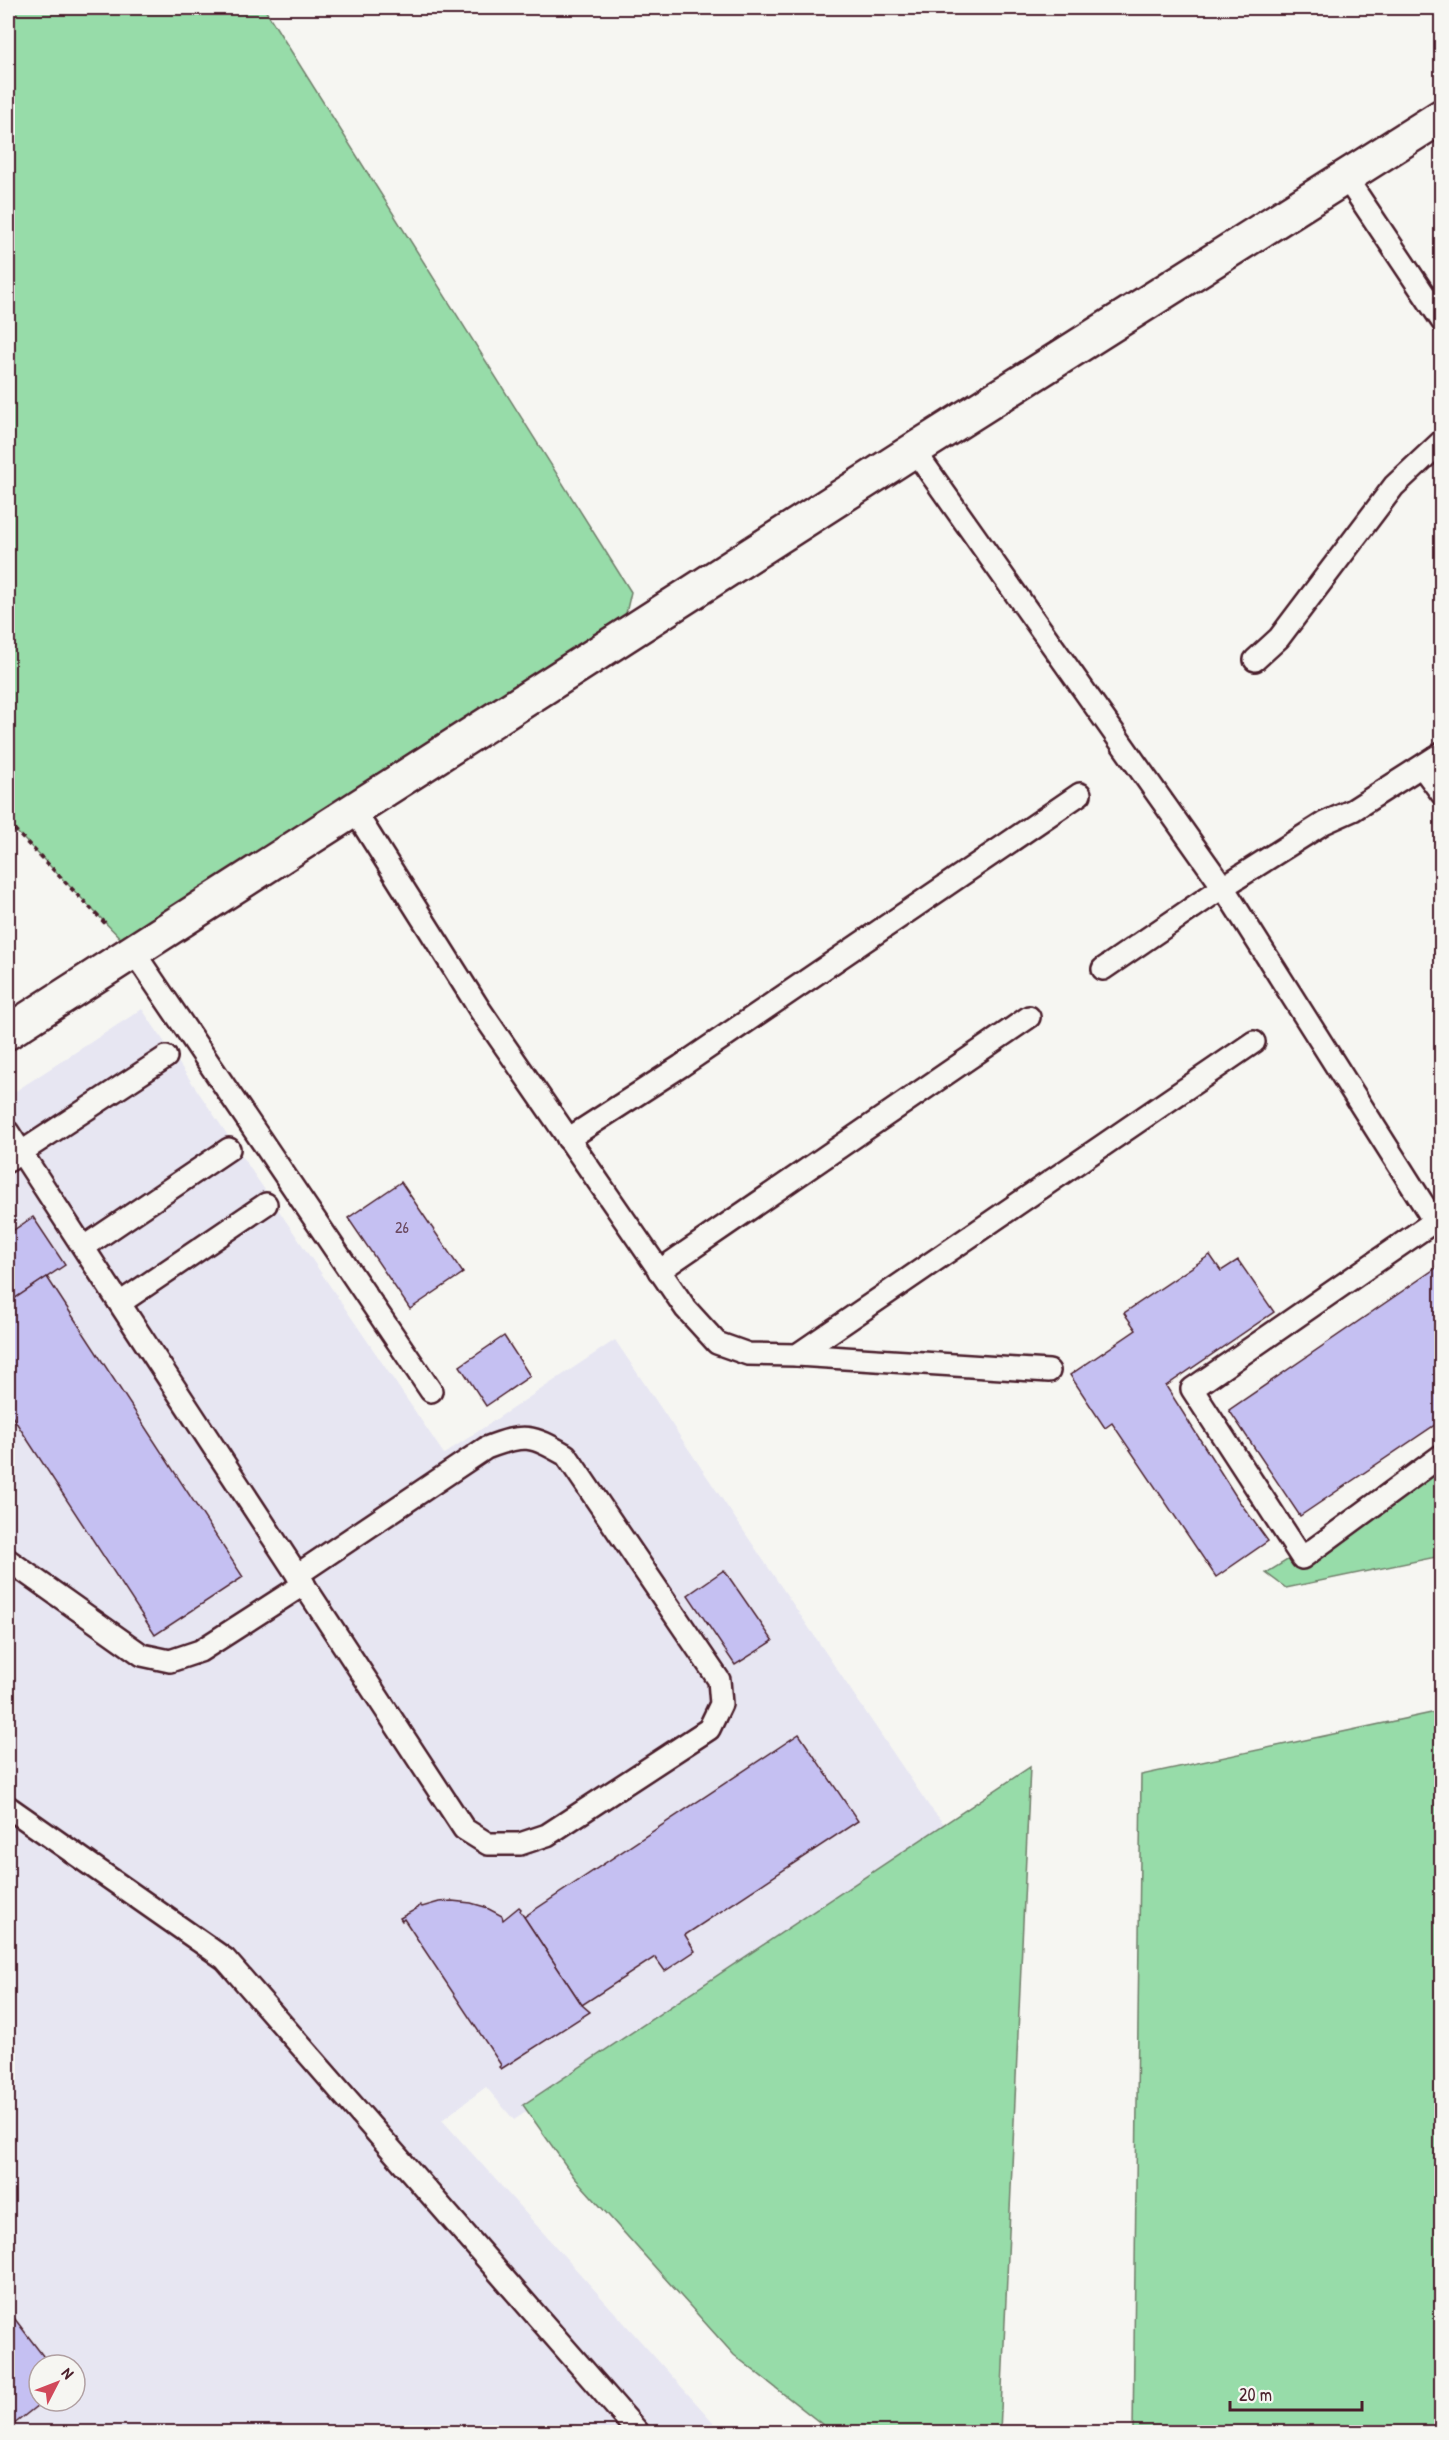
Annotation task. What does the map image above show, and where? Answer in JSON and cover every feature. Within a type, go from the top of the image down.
[{"type":"street","points":[[8,1032],[914,450],[1442,116]]},
{"type":"lane","points":[[1345,176],[1442,321]]},
{"type":"lane","points":[[1255,660],[1279,638],[1394,486],[1442,441]]},
{"type":"lane","points":[[914,450],[1223,887],[1438,1218],[1192,1389],[1302,1558],[1442,1455]]},
{"type":"lane","points":[[1103,969],[1223,887],[1324,823],[1353,810],[1442,753]]},
{"type":"lane","points":[[1422,767],[1442,794]]},
{"type":"lane","points":[[568,1139],[681,1066],[1080,795]]},
{"type":"lane","points":[[354,810],[480,1010],[686,1309],[717,1343],[748,1354],[1049,1371]]},
{"type":"lane","points":[[133,951],[431,1391]]},
{"type":"lane","points":[[659,1270],[1029,1017]]},
{"type":"lane","points":[[796,1355],[1254,1042]]},
{"type":"lane","points":[[14,1157],[166,1057]]},
{"type":"lane","points":[[8,1132],[14,1157],[84,1247],[120,1303],[301,1580],[464,1829],[488,1844],[520,1844],[547,1835],[708,1729],[722,1704],[719,1680],[573,1464],[566,1455],[539,1440],[513,1437],[486,1448],[301,1580],[200,1651],[170,1661],[142,1655],[8,1560]]},
{"type":"lane","points":[[84,1247],[229,1149]]},
{"type":"lane","points":[[120,1303],[266,1204]]},
{"type":"lane","points":[[8,1807],[225,1959],[638,2433]]},
{"type":"path","points":[[8,823],[133,951]]},
{"type":"shaded area","points":[[142,1009],[444,1454],[615,1340],[929,1806],[949,1830],[514,2120],[486,2087],[442,2120],[722,2432],[8,2432],[8,1096]]},
{"type":"green space","points":[[8,8],[264,8],[631,592],[620,639],[133,951],[8,823]]},
{"type":"green space","points":[[1441,1466],[1441,1556],[1286,1588],[1266,1573]]},
{"type":"green space","points":[[1441,1711],[1441,2432],[1133,2432],[1141,1775]]},
{"type":"green space","points":[[1030,1767],[1000,2432],[832,2432],[734,2355],[574,2177],[523,2105]]},
{"type":"building","points":[[401,1182],[463,1273],[410,1309],[348,1218]]},
{"type":"building","points":[[33,1217],[65,1265],[8,1303],[8,1234]]},
{"type":"building","points":[[1210,1255],[1221,1271],[1238,1260],[1274,1312],[1166,1386],[1239,1501],[1268,1541],[1216,1577],[1112,1423],[1105,1428],[1070,1375],[1136,1330],[1124,1313]]},
{"type":"building","points":[[1442,1264],[1442,1420],[1300,1516],[1229,1410]]},
{"type":"building","points":[[47,1277],[243,1577],[155,1635],[8,1410],[8,1303]]},
{"type":"building","points":[[504,1336],[530,1376],[486,1406],[460,1366]]},
{"type":"building","points":[[724,1570],[773,1641],[735,1665],[688,1595]]},
{"type":"building","points":[[799,1734],[858,1821],[685,1935],[695,1951],[665,1971],[655,1957],[582,2005],[524,1917]]},
{"type":"building","points":[[452,1901],[485,1907],[502,1916],[503,1920],[519,1907],[582,2005],[590,2012],[501,2069],[499,2067],[501,2065],[404,1919],[402,1921],[400,1918],[420,1905],[422,1907]]},
{"type":"building","points":[[8,2310],[41,2353],[27,2353],[28,2413],[8,2429]]}]
